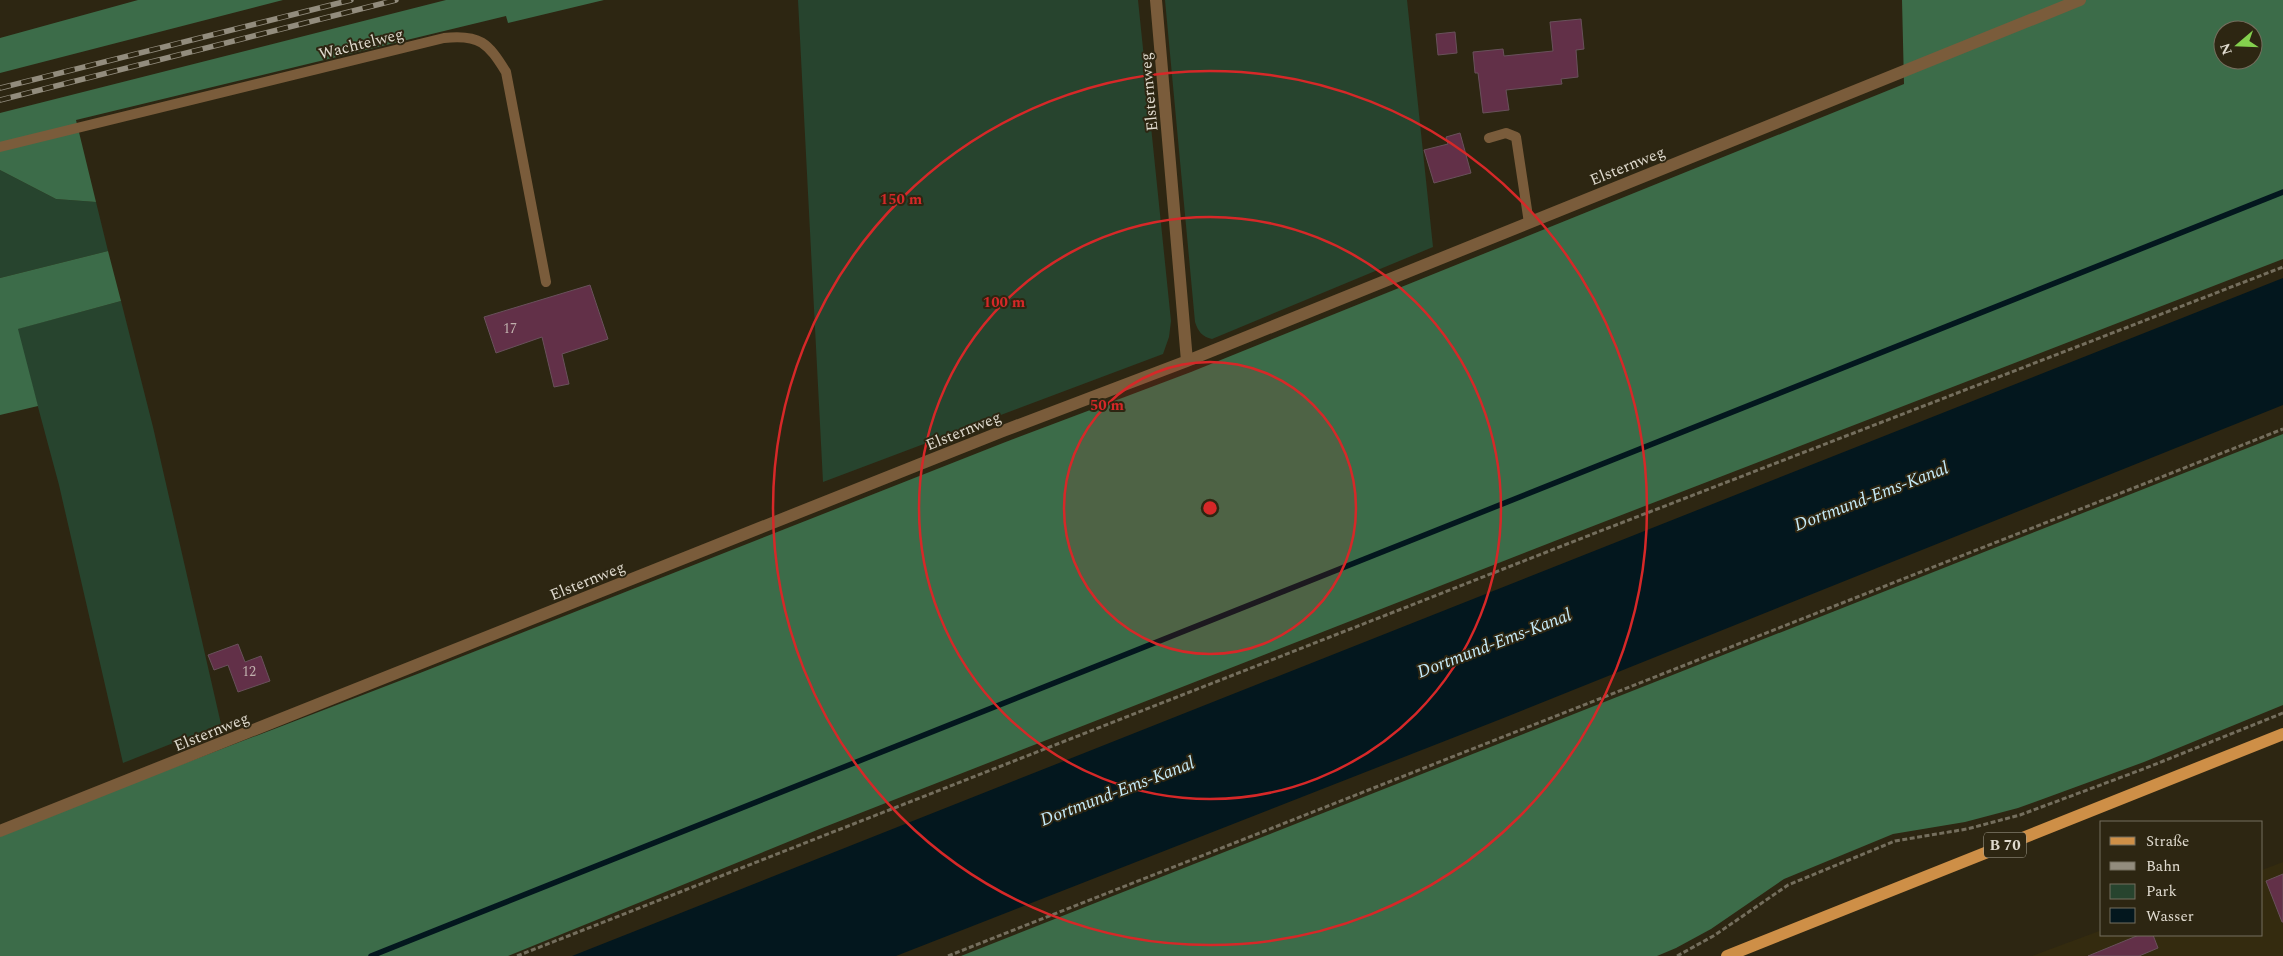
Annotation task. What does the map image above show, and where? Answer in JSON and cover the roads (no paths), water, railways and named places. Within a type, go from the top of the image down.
[{"type":"main road","name":"B 70","points":[[1727,956],[2283,734]]},
{"type":"street","name":"Elsternweg","points":[[1156,0],[1186,361]]},
{"type":"street","name":"Elsternweg","points":[[0,831],[1003,431],[1186,361],[2080,0]]},
{"type":"lane","name":"Wachtelweg","points":[[0,147],[444,38],[463,36],[479,39],[493,52],[506,72],[546,282]]},
{"type":"lane","points":[[1489,138],[1506,133],[1516,137],[1529,223]]},
{"type":"water","name":"Dortmund-Ems-Kanal","points":[[2283,278],[2283,405],[1501,719],[896,956],[572,956]]},
{"type":"waterway","points":[[371,956],[2283,192]]},
{"type":"railway","points":[[0,88],[351,0]]},
{"type":"railway","points":[[0,100],[396,0]]}]
